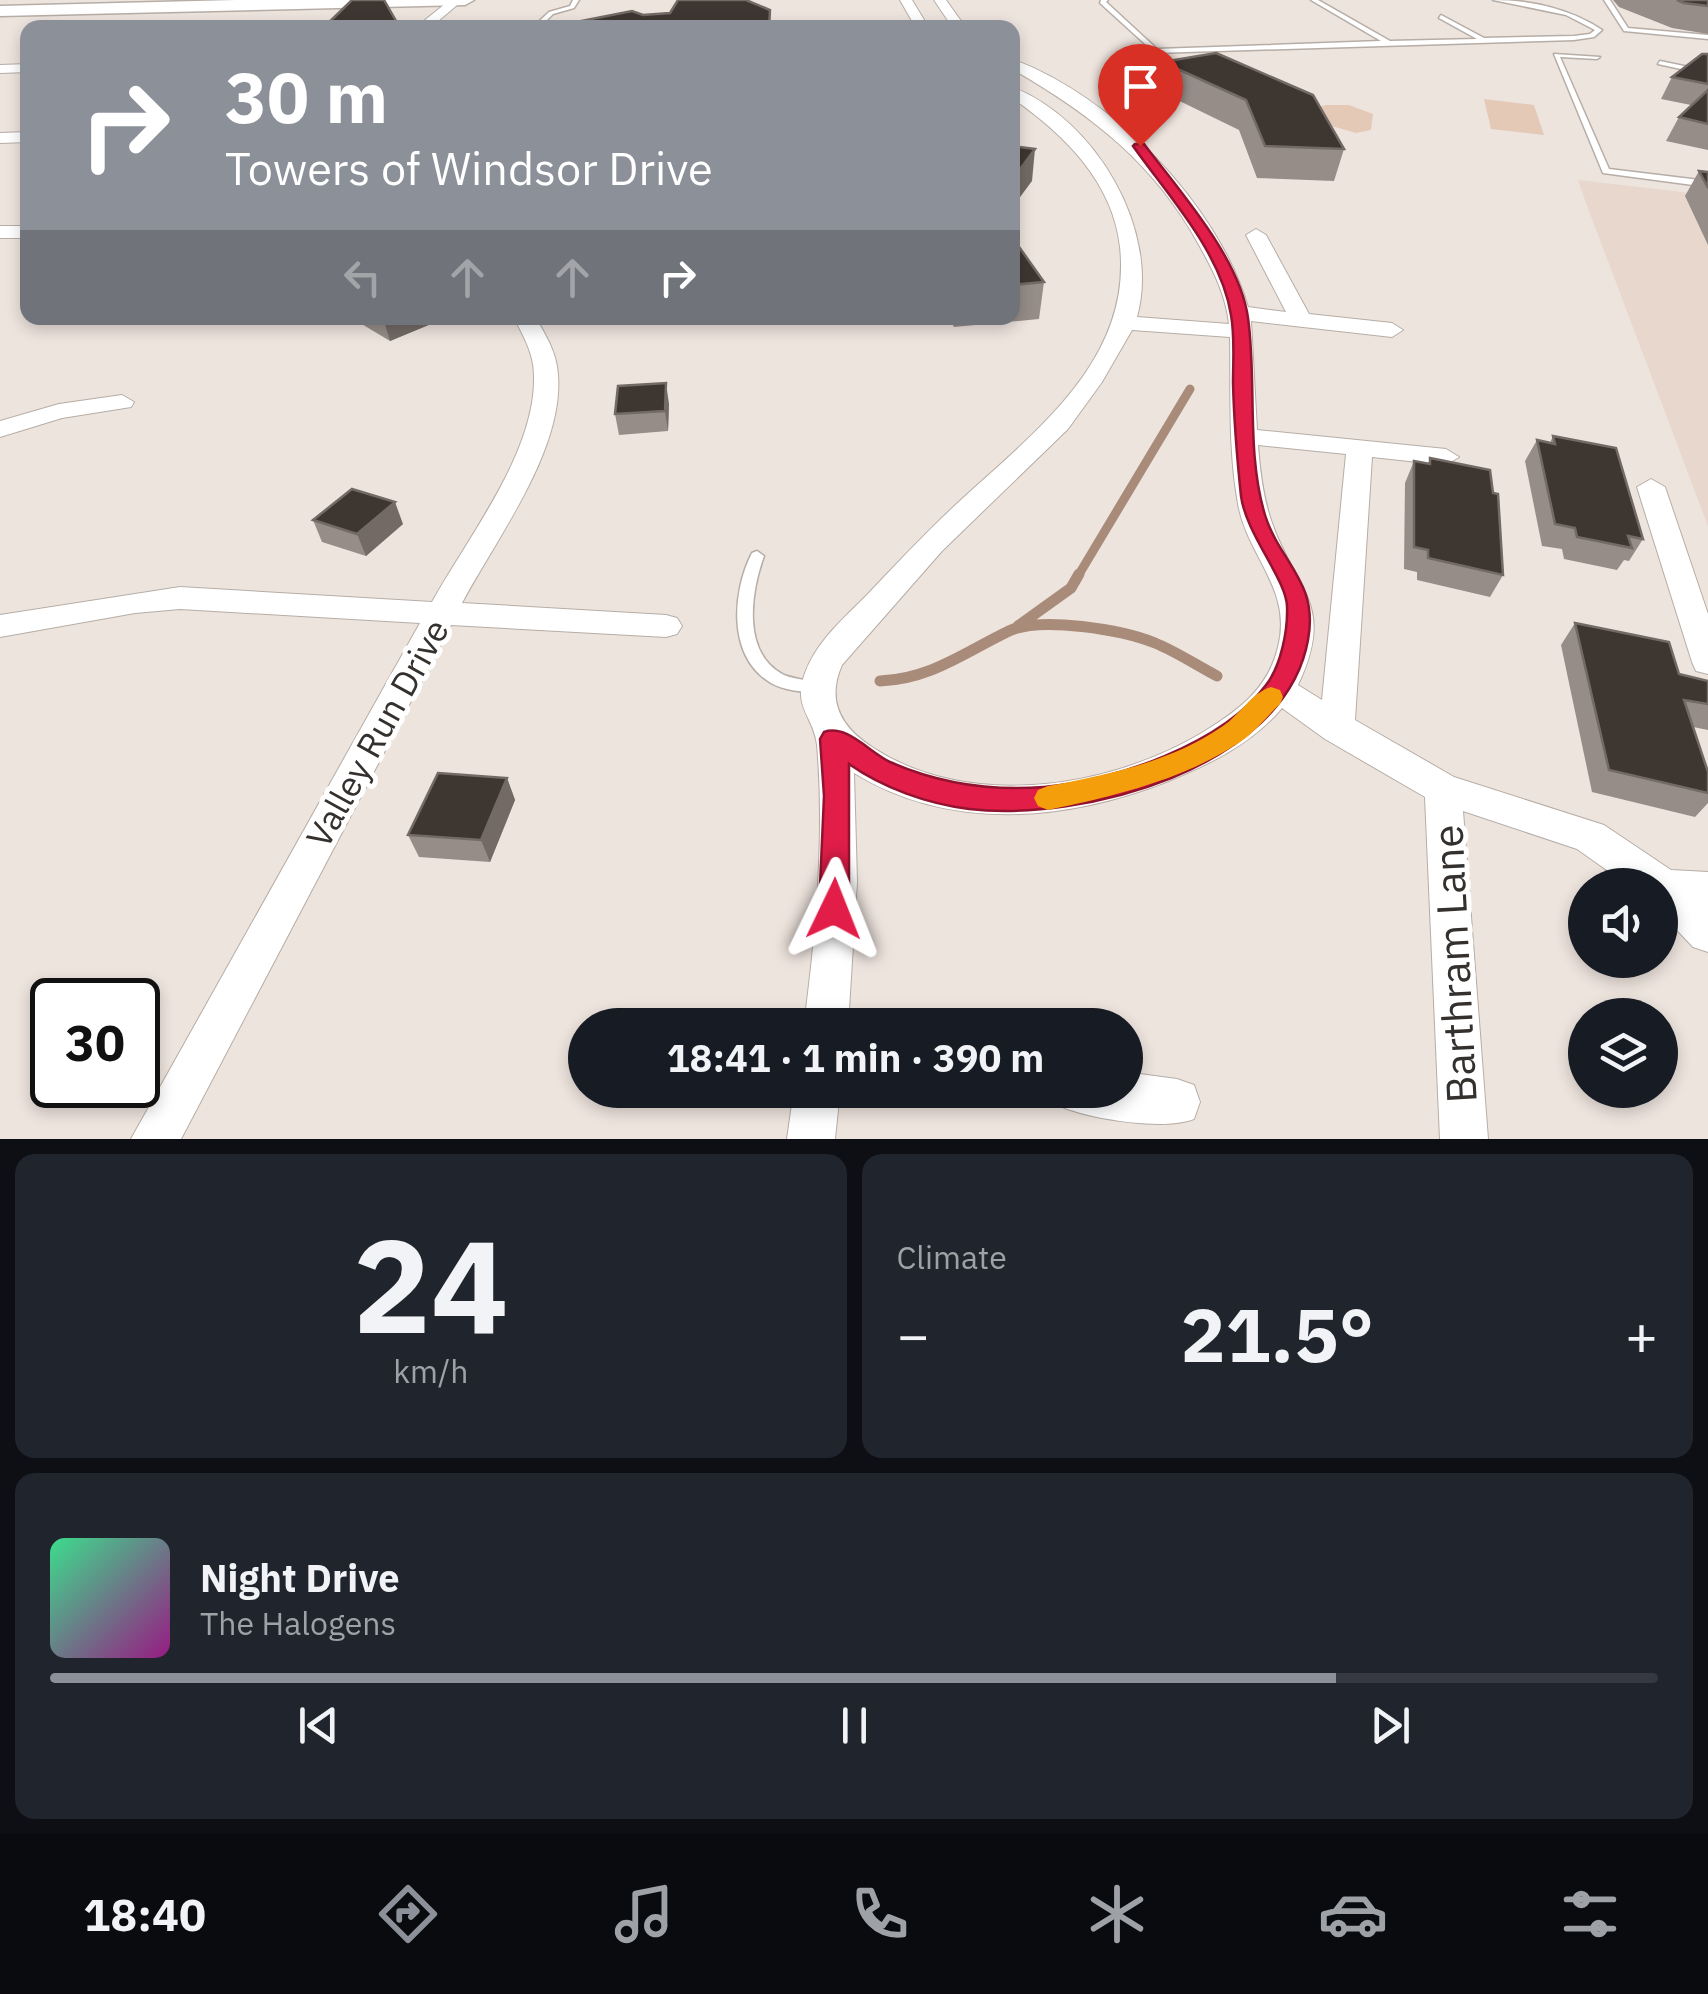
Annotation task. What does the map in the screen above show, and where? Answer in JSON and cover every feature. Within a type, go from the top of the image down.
[{"type":"main road","points":[[0,11],[465,0]]},
{"type":"street","points":[[431,20],[458,0]]},
{"type":"street","points":[[828,1008],[838,796],[834,739],[821,714],[818,688],[825,666],[844,638],[931,542],[1058,426],[1110,348],[1130,306],[1131,237],[1140,146],[1108,120],[1020,68]]},
{"type":"street","points":[[834,739],[874,767],[915,785],[968,797],[1045,799],[1120,784],[1190,756],[1234,733],[1278,689],[1296,642],[1299,602],[1254,516],[1244,436],[1240,322],[1230,282],[1139,183],[1099,166],[1058,126],[1020,97]]},
{"type":"street","points":[[1256,235],[1301,320]]},
{"type":"street","points":[[1122,323],[1301,320],[1392,330]]},
{"type":"street","name":"Valley Run Drive","points":[[155,1139],[480,542],[529,462],[546,396],[546,364],[531,325]]},
{"type":"street","points":[[0,429],[59,412],[122,402]]},
{"type":"street","points":[[1244,436],[1446,457]]},
{"type":"street","points":[[1337,729],[1360,447]]},
{"type":"street","points":[[1651,487],[1708,662]]},
{"type":"street","points":[[0,626],[180,598],[666,626]]},
{"type":"street","points":[[1278,689],[1337,729],[1444,789],[1590,837],[1635,868]]},
{"type":"street","name":"Barthram Lane","points":[[1444,789],[1464,1139]]},
{"type":"street","points":[[1678,887],[1708,890]]},
{"type":"street","points":[[1678,903],[1708,933]]},
{"type":"street","points":[[1143,1098],[1177,1102]]},
{"type":"street","points":[[811,1139],[815,1108]]},
{"type":"lane","points":[[550,0],[551,13]]},
{"type":"lane","points":[[544,20],[551,13],[572,7],[576,0]]},
{"type":"lane","points":[[1105,0],[1102,2],[1155,51],[1574,38],[1592,36],[1598,30],[1568,13],[1496,0]]},
{"type":"lane","points":[[1314,0],[1388,43]]},
{"type":"lane","points":[[1607,0],[1626,30],[1708,37]]},
{"type":"lane","points":[[1441,17],[1484,40]]},
{"type":"lane","points":[[1597,58],[1556,55],[1606,172],[1708,184]]},
{"type":"lane","points":[[1660,63],[1708,74]]},
{"type":"lane","points":[[757,556],[746,582],[745,636],[778,678],[818,688]]},
{"type":"shaded area","points":[[1484,99],[1534,105],[1544,135],[1491,129]]},
{"type":"shaded area","points":[[1349,105],[1373,114],[1371,130],[1356,133],[1328,125],[1319,107]]},
{"type":"shaded area","points":[[1578,180],[1708,195],[1708,526],[1586,203]]},
{"type":"building","points":[[352,0],[384,0],[395,20],[331,20]]},
{"type":"building","points":[[678,0],[746,0],[770,10],[769,20],[586,20],[632,11],[643,15],[670,13]]},
{"type":"building","points":[[1677,0],[1708,0],[1708,6],[1684,3]]},
{"type":"building","points":[[1216,53],[1313,95],[1344,149],[1265,146],[1246,100],[1162,62]]},
{"type":"building","points":[[1702,54],[1708,54],[1708,84],[1672,77]]},
{"type":"building","points":[[1708,90],[1708,124],[1679,117]]},
{"type":"building","points":[[1020,147],[1035,149],[1020,169]]},
{"type":"building","points":[[1699,171],[1708,172],[1708,188]]},
{"type":"building","points":[[1020,248],[1044,282],[1020,284]]},
{"type":"building","points":[[666,383],[665,411],[615,414],[618,386]]},
{"type":"building","points":[[1553,436],[1616,448],[1643,539],[1628,536],[1632,548],[1577,537],[1575,528],[1555,524],[1537,440],[1555,444]]},
{"type":"building","points":[[1430,458],[1490,470],[1493,493],[1498,494],[1503,575],[1428,558],[1428,550],[1414,547],[1414,461],[1430,464]]},
{"type":"building","points":[[352,489],[395,502],[357,534],[313,520]]},
{"type":"building","points":[[1575,623],[1669,642],[1679,674],[1708,681],[1708,704],[1684,700],[1708,772],[1708,793],[1609,770]]},
{"type":"building","points":[[438,773],[507,778],[481,840],[408,835]]},
{"type":"waterway","points":[[1078,576],[1190,389]]},
{"type":"waterway","points":[[1018,626],[1071,588],[1079,574]]},
{"type":"waterway","points":[[880,681],[932,670],[1009,631],[1041,625],[1082,626],[1141,638],[1217,676]]},
{"type":"slow traffic","points":[[1048,798],[1120,784],[1190,756],[1234,733],[1271,697]]},
{"type":"route","points":[[834,909],[838,796],[834,739],[874,767],[915,785],[968,797],[1045,799],[1120,784],[1190,756],[1234,733],[1278,689],[1296,642],[1299,602],[1254,516],[1244,436],[1240,316],[1230,282],[1198,226],[1140,146]]}]
